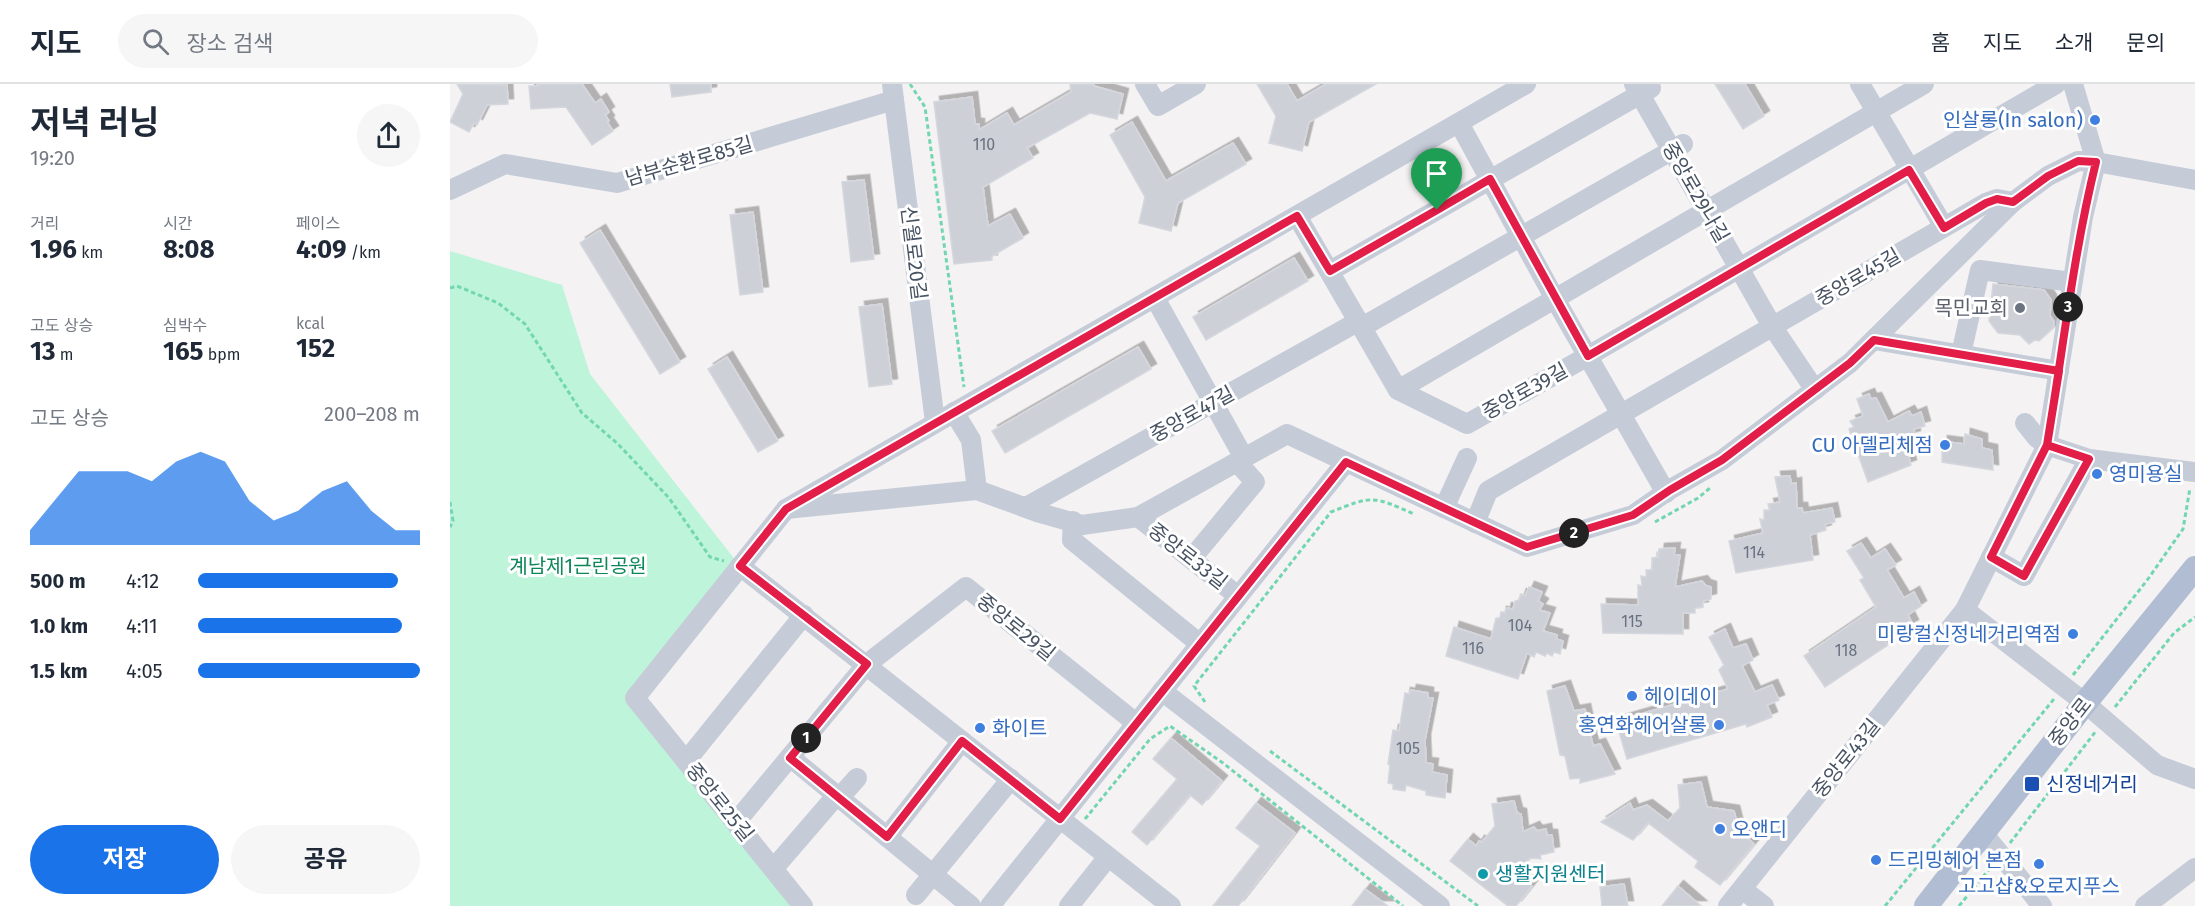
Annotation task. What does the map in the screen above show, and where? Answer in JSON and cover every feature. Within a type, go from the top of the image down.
[{"type":"main road","name":"중앙로","points":[[1926,906],[2085,703],[2195,568]]},
{"type":"street","points":[[1146,84],[1158,106],[1196,84]]},
{"type":"street","points":[[1158,902],[1108,857],[1011,779],[740,566],[786,509],[1526,84]]},
{"type":"street","points":[[1860,84],[1944,228]]},
{"type":"street","points":[[1297,216],[1398,390],[1924,84]]},
{"type":"street","points":[[1740,268],[2056,84]]},
{"type":"street","points":[[2073,84],[2096,162],[2082,217],[2047,445],[1965,610],[2085,703],[2157,765],[2195,779]]},
{"type":"street","points":[[1330,271],[1642,89]]},
{"type":"street","name":"중앙로29나길","points":[[1642,89],[1677,147],[1707,210],[1772,326],[1815,390]]},
{"type":"street","name":"남부순환로85길","points":[[450,190],[505,164],[617,183],[893,92]]},
{"type":"street","name":"신월로20길","points":[[893,92],[935,422]]},
{"type":"street","name":"중앙로39길","points":[[1459,123],[1555,299],[1666,493]]},
{"type":"street","points":[[1360,324],[1677,147]]},
{"type":"street","points":[[786,509],[977,490],[1082,525],[1138,518],[1287,434],[1527,547],[1633,515],[1722,460],[1850,363],[2013,202],[2048,176],[2078,161],[2096,162],[2195,180]]},
{"type":"street","name":"중앙로45길","points":[[1772,326],[1986,203],[1997,199],[2013,202]]},
{"type":"street","name":"중앙로39길","points":[[1398,390],[1467,424],[1740,268]]},
{"type":"street","points":[[1961,354],[1980,270],[2072,282]]},
{"type":"street","points":[[1155,298],[1212,402],[1240,460],[1256,482],[1192,558]]},
{"type":"street","name":"중앙로47길","points":[[1026,507],[1212,402],[1360,324]]},
{"type":"street","points":[[1475,523],[1488,491],[1772,326]]},
{"type":"street","points":[[1874,340],[2059,371]]},
{"type":"street","points":[[960,408],[971,440],[977,490]]},
{"type":"street","points":[[2025,423],[2037,438],[2047,445],[2089,459],[2195,472]]},
{"type":"street","points":[[1444,508],[1467,458]]},
{"type":"street","points":[[1991,557],[2024,576],[2089,459]]},
{"type":"street","points":[[990,906],[1068,825],[1136,723],[1346,462]]},
{"type":"street","name":"중앙로33길","points":[[1138,518],[1238,596]]},
{"type":"street","points":[[1073,521],[1072,540],[1200,644]]},
{"type":"street","name":"중앙로25길","points":[[740,566],[635,698],[803,906]]},
{"type":"street","name":"중앙로29길","points":[[736,822],[867,664],[966,587],[1136,723]]},
{"type":"street","name":"중앙로43길","points":[[1728,906],[1965,610]]},
{"type":"street","points":[[686,761],[804,615]]},
{"type":"street","points":[[1162,691],[1440,906]]},
{"type":"street","points":[[887,837],[962,741]]},
{"type":"street","points":[[790,758],[971,906]]},
{"type":"street","points":[[774,868],[856,778]]},
{"type":"street","points":[[916,895],[1011,779]]},
{"type":"street","points":[[1983,832],[2042,906]]},
{"type":"street","points":[[1069,906],[1108,857]]},
{"type":"street","points":[[2145,906],[2169,899],[2195,868]]},
{"type":"street","points":[[1742,889],[1764,906]]},
{"type":"path","points":[[910,84],[924,107],[960,408]]},
{"type":"path","points":[[450,288],[458,286],[498,303],[525,324],[582,413],[618,444],[669,498],[710,556],[740,566]]},
{"type":"path","points":[[1653,523],[1698,498],[1716,483]]},
{"type":"path","points":[[1207,704],[1194,686],[1331,512],[1362,499],[1381,500],[1422,518]]},
{"type":"path","points":[[450,502],[453,521],[450,527]]},
{"type":"path","points":[[1959,906],[2174,633],[2195,617]]},
{"type":"path","points":[[1068,825],[1150,739],[1170,726],[1223,763],[1403,906]]},
{"type":"path","points":[[1263,746],[1478,906]]},
{"type":"green space","name":"계남제1근린공원","points":[[450,251],[562,285],[590,374],[740,566],[635,698],[803,906],[450,906]]},
{"type":"building","points":[[457,84],[507,85],[508,104],[487,105],[477,125],[474,123],[469,132],[450,122],[463,94]]},
{"type":"building","points":[[537,84],[582,84],[595,103],[601,99],[609,112],[605,115],[613,131],[592,145],[566,107],[531,109],[529,86],[538,86]]},
{"type":"building","points":[[670,84],[711,84],[711,92],[672,97]]},
{"type":"building","points":[[1070,84],[1093,84],[1123,94],[1117,119],[1090,113],[1027,148],[1033,158],[983,187],[988,226],[1010,214],[1023,238],[992,256],[992,260],[954,264],[934,102],[972,97],[975,124],[979,124],[979,130],[1007,113],[1014,125],[1071,92]]},
{"type":"building","points":[[1257,84],[1287,84],[1297,101],[1326,84],[1376,84],[1309,122],[1302,151],[1269,143],[1276,116]]},
{"type":"building","points":[[1715,84],[1745,84],[1764,116],[1743,129]]},
{"type":"building","points":[[1132,122],[1166,181],[1233,143],[1246,164],[1178,203],[1171,231],[1139,223],[1145,197],[1110,135]]},
{"type":"building","points":[[864,180],[874,259],[851,262],[842,182]]},
{"type":"building","points":[[753,212],[763,292],[740,295],[730,215]]},
{"type":"building","points":[[600,230],[680,362],[660,374],[580,243]]},
{"type":"building","points":[[1294,258],[1308,281],[1206,340],[1193,317]]},
{"type":"building","name":"목민교회","points":[[1993,284],[2044,290],[2051,300],[2050,316],[2054,322],[2053,328],[2039,341],[2035,340],[2029,344],[2020,335],[1998,333],[1989,321]]},
{"type":"building","points":[[882,304],[892,384],[869,387],[859,307]]},
{"type":"building","points":[[1138,347],[1151,369],[1005,453],[992,431]]},
{"type":"building","points":[[727,357],[778,441],[758,452],[708,369]]},
{"type":"building","points":[[1869,394],[1871,399],[1876,398],[1888,422],[1909,411],[1912,416],[1921,412],[1925,426],[1914,429],[1915,436],[1904,439],[1911,465],[1868,482],[1849,429],[1854,427],[1850,421],[1863,416],[1857,399]]},
{"type":"building","points":[[1965,434],[1982,439],[1982,448],[1992,450],[1993,470],[1942,462],[1942,441],[1964,444]]},
{"type":"building","points":[[1790,476],[1791,484],[1796,483],[1797,508],[1802,508],[1803,513],[1832,508],[1835,522],[1825,524],[1826,530],[1810,535],[1813,560],[1736,573],[1729,541],[1763,533],[1760,519],[1764,520],[1764,510],[1770,510],[1768,504],[1780,502],[1775,477]]},
{"type":"building","points":[[1861,543],[1871,558],[1885,549],[1896,565],[1887,570],[1904,598],[1914,592],[1921,606],[1908,615],[1913,625],[1885,640],[1888,645],[1825,687],[1804,656],[1876,607],[1860,580],[1864,578],[1847,551]]},
{"type":"building","points":[[1675,548],[1674,555],[1680,555],[1675,587],[1702,581],[1711,587],[1711,599],[1703,601],[1703,607],[1695,608],[1695,613],[1683,613],[1683,634],[1603,633],[1601,604],[1638,605],[1638,585],[1642,586],[1641,576],[1646,577],[1647,570],[1652,570],[1652,558],[1658,557],[1659,549]]},
{"type":"building","points":[[1529,587],[1542,592],[1538,601],[1543,604],[1539,610],[1550,613],[1543,631],[1557,635],[1556,639],[1563,641],[1560,654],[1554,652],[1552,656],[1547,653],[1545,656],[1536,652],[1534,657],[1527,653],[1518,679],[1446,656],[1454,627],[1491,639],[1496,618],[1500,618],[1501,612],[1505,613],[1506,608],[1513,609],[1515,601],[1519,600],[1521,594],[1525,596]]},
{"type":"building","points":[[1725,629],[1733,648],[1746,644],[1753,660],[1742,666],[1755,692],[1772,685],[1779,700],[1767,705],[1772,717],[1747,727],[1746,724],[1627,759],[1616,721],[1728,689],[1719,670],[1724,665],[1709,637]]},
{"type":"building","points":[[1565,686],[1574,711],[1585,709],[1593,746],[1600,744],[1615,774],[1580,783],[1580,778],[1570,779],[1565,756],[1560,755],[1547,691]]},
{"type":"building","points":[[1411,690],[1428,693],[1428,698],[1433,698],[1425,740],[1426,763],[1433,764],[1432,772],[1447,775],[1445,798],[1426,795],[1426,791],[1406,785],[1405,791],[1393,789],[1393,784],[1388,783],[1393,730],[1399,731],[1405,693],[1410,694]]},
{"type":"building","points":[[1171,738],[1222,781],[1202,805],[1190,795],[1147,845],[1132,832],[1177,779],[1153,759]]},
{"type":"building","points":[[1701,782],[1707,807],[1734,811],[1739,831],[1754,844],[1720,885],[1695,867],[1698,861],[1648,823],[1633,840],[1601,822],[1630,803],[1633,810],[1647,805],[1668,821],[1680,808],[1678,785]]},
{"type":"building","points":[[1514,801],[1517,813],[1521,814],[1523,832],[1534,827],[1537,831],[1546,829],[1547,835],[1552,835],[1554,852],[1540,855],[1541,859],[1530,858],[1517,872],[1532,886],[1516,906],[1508,906],[1450,861],[1468,839],[1476,846],[1495,826],[1492,804]]},
{"type":"building","points":[[1256,803],[1295,833],[1238,906],[1213,906],[1260,846],[1236,828]]},
{"type":"building","points":[[1624,884],[1628,906],[1602,906],[1600,887]]},
{"type":"building","points":[[1678,886],[1701,906],[1662,906]]},
{"type":"building","points":[[1365,889],[1388,906],[1352,906]]},
{"type":"place","name":"인살롱(In salon)","points":[[2095,120]]},
{"type":"place","name":"목민교회","points":[[2020,308]]},
{"type":"place","name":"CU 아델리체점","points":[[1945,445]]},
{"type":"place","name":"영미용실","points":[[2097,474]]},
{"type":"place","name":"미랑컬신정네거리역점","points":[[2073,634]]},
{"type":"place","name":"헤이데이","points":[[1632,696]]},
{"type":"place","name":"홍연화헤어살롱","points":[[1719,725]]},
{"type":"place","name":"화이트","points":[[980,728]]},
{"type":"place","name":"신정네거리","points":[[2032,784]]},
{"type":"place","name":"오앤디","points":[[1720,829]]},
{"type":"place","name":"드리밍헤어 본점","points":[[1876,860]]},
{"type":"place","name":"고고샵&오로지푸스","points":[[2039,864]]},
{"type":"place","name":"생활지원센터","points":[[1483,874]]},
{"type":"route","points":[[1437,210],[1330,271],[1297,216],[786,509],[740,566],[867,664],[790,758],[887,837],[962,741],[1060,819],[1346,462],[1527,547],[1633,515],[1670,490],[1722,460],[1765,429],[1850,363],[1874,340],[1961,354],[2059,371],[2047,445],[1991,557],[2024,576],[2089,459],[2047,445],[2060,363],[2082,217],[2096,162],[2078,161],[2048,176],[2013,202],[1997,199],[1986,203],[1944,228],[1909,170],[1588,356],[1490,179],[1437,210]]}]
